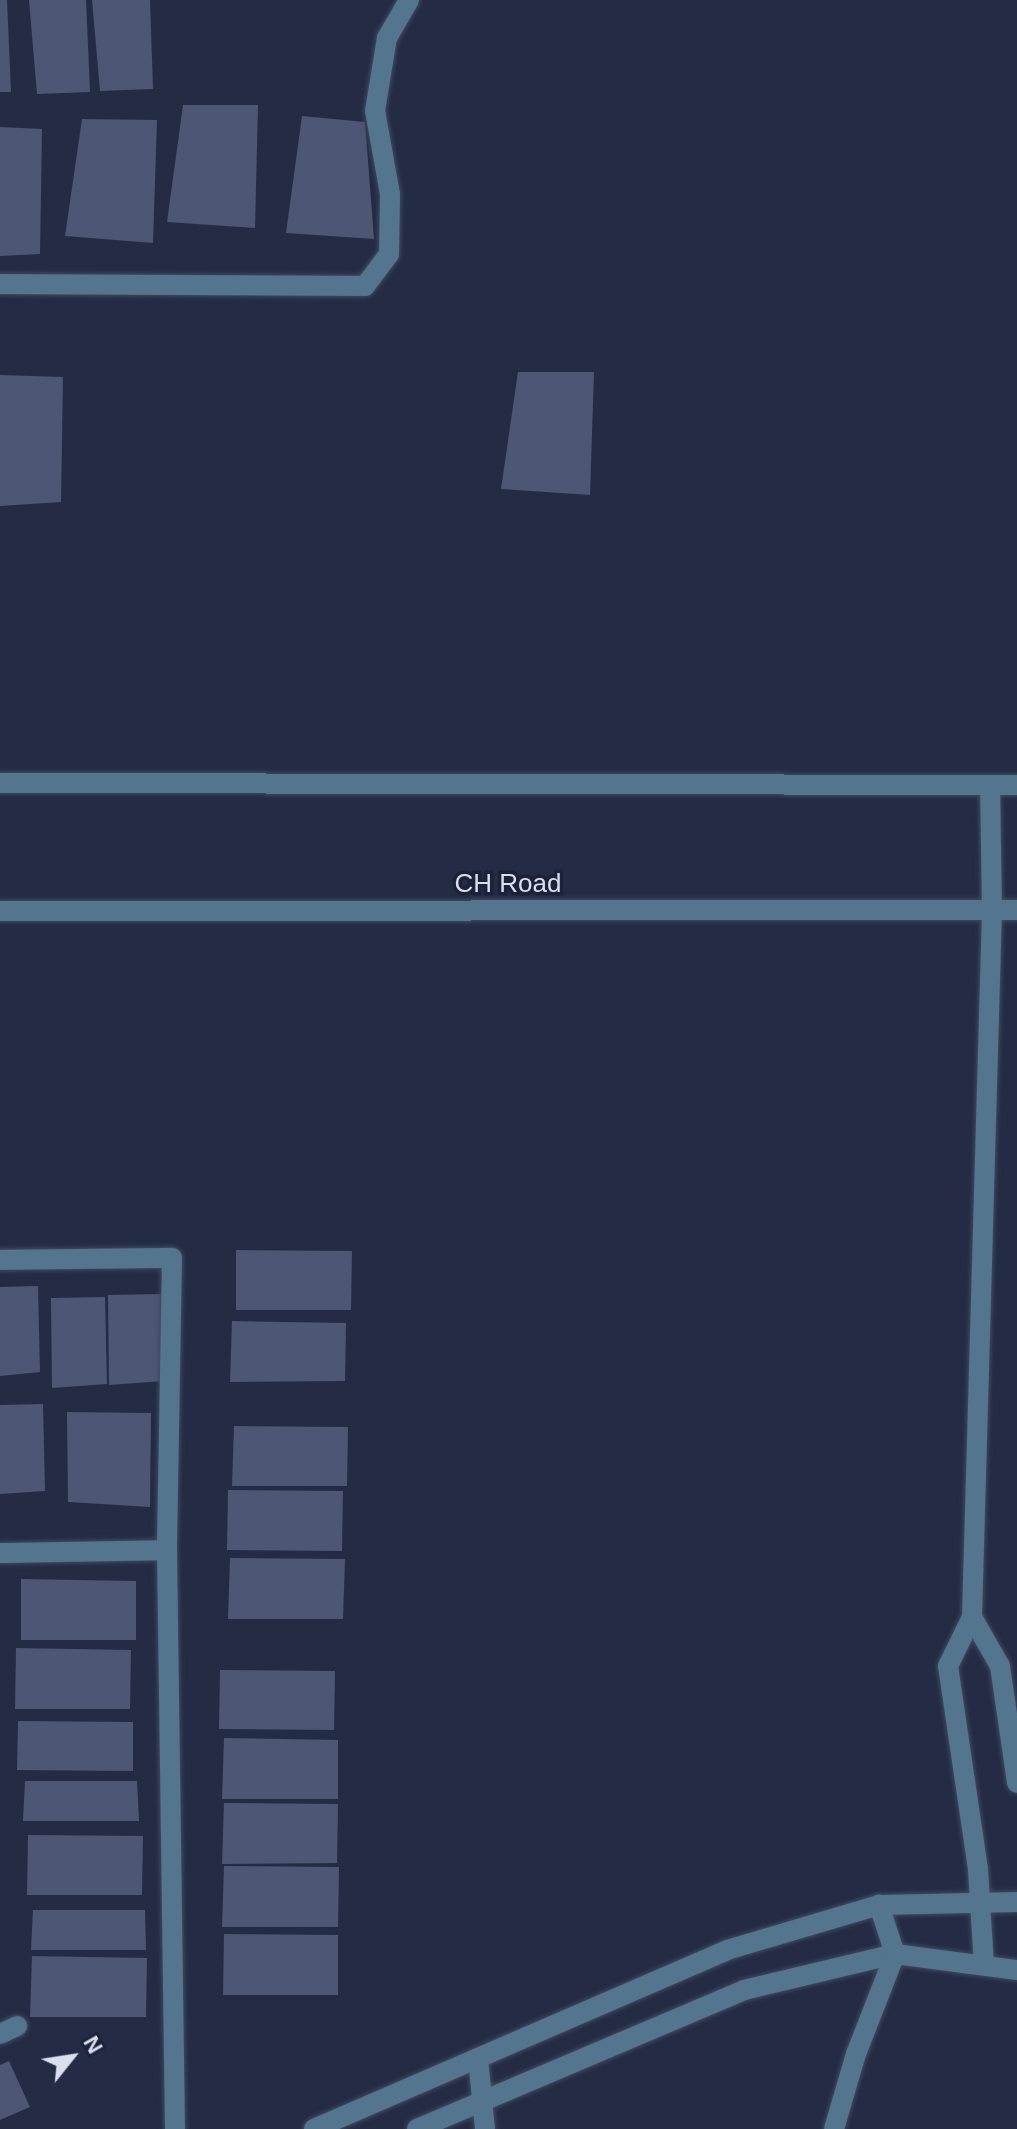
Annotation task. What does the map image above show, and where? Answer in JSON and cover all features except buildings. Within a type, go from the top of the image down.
[{"type":"street","points":[[0,284],[365,286],[389,254],[390,194],[375,111],[387,38],[409,0]]},
{"type":"street","points":[[0,783],[1017,785]]},
{"type":"street","points":[[984,1965],[980,1902],[948,1666],[972,1617],[992,910],[990,785]]},
{"type":"street","name":"CH Road","points":[[0,911],[1017,910]]},
{"type":"street","points":[[0,1260],[172,1258],[167,1550],[175,2129]]},
{"type":"street","points":[[0,1553],[167,1550]]},
{"type":"street","points":[[972,1617],[1000,1666],[1017,1783]]},
{"type":"street","points":[[314,2129],[727,1950],[879,1905],[1017,1902]]},
{"type":"street","points":[[834,2129],[856,2054],[895,1954],[879,1905]]},
{"type":"street","points":[[417,2129],[744,1990],[895,1954],[1017,1970]]},
{"type":"street","points":[[478,2058],[485,2129]]}]
